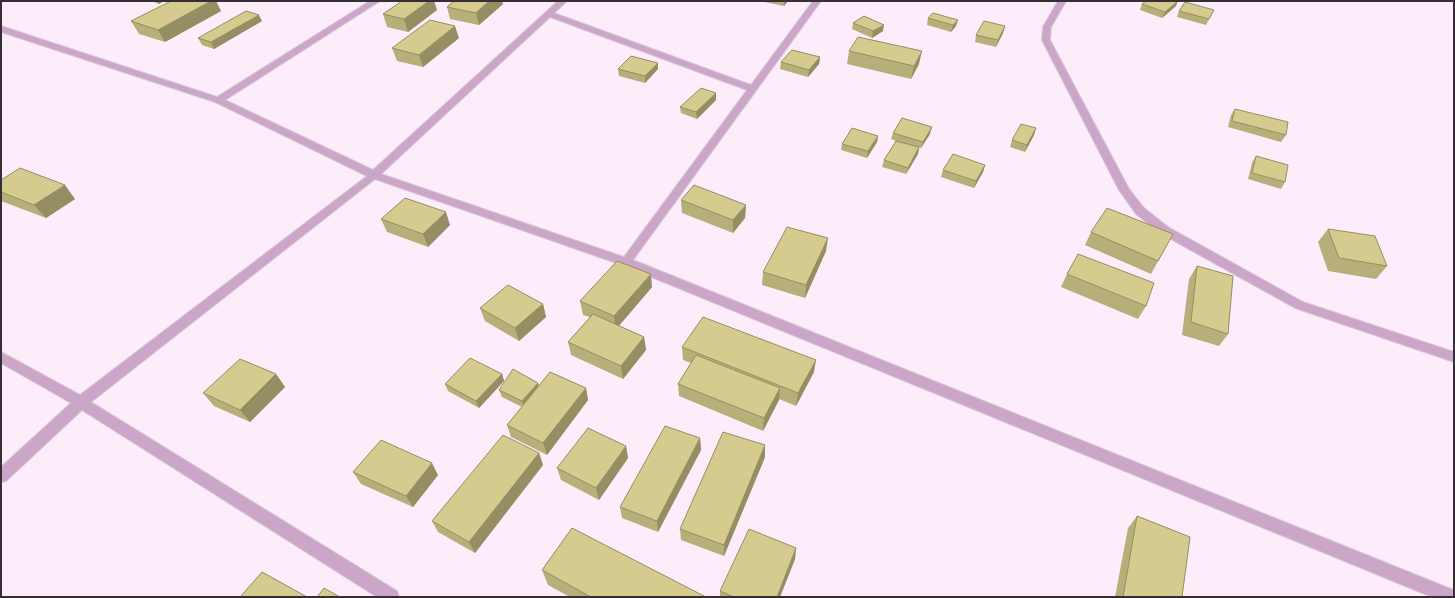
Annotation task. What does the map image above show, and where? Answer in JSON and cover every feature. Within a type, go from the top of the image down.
[{"type":"street","points":[[218,100],[376,1]]},
{"type":"street","points":[[1,476],[82,402],[374,175],[563,1]]},
{"type":"street","points":[[626,262],[817,1]]},
{"type":"street","points":[[1062,1],[1047,27],[1046,40],[1124,190],[1140,211],[1164,230],[1299,305],[1454,357]]},
{"type":"street","points":[[549,14],[753,89]]},
{"type":"street","points":[[1,30],[218,100],[374,175],[626,262],[1451,597]]},
{"type":"street","points":[[1,356],[82,402],[391,597]]},
{"type":"building","points":[[171,1],[211,1],[158,30],[131,21]]},
{"type":"building","points":[[402,1],[429,1],[404,19],[383,14]]},
{"type":"building","points":[[454,1],[489,1],[476,13],[447,7]]},
{"type":"building","points":[[1146,1],[1178,1],[1165,12],[1142,4]]},
{"type":"building","points":[[1185,2],[1214,10],[1209,19],[1179,11]]},
{"type":"building","points":[[246,11],[259,15],[211,42],[198,38]]},
{"type":"building","points":[[933,13],[958,20],[953,25],[928,18]]},
{"type":"building","points":[[864,16],[884,25],[873,31],[853,23]]},
{"type":"building","points":[[430,20],[455,26],[419,55],[392,48]]},
{"type":"building","points":[[984,21],[1005,26],[998,40],[976,35]]},
{"type":"building","points":[[858,37],[922,51],[914,66],[849,51]]},
{"type":"building","points":[[792,50],[820,57],[809,70],[781,62]]},
{"type":"building","points":[[631,56],[658,63],[645,76],[618,69]]},
{"type":"building","points":[[701,88],[716,93],[696,112],[680,107]]},
{"type":"building","points":[[1235,109],[1288,122],[1286,135],[1232,121]]},
{"type":"building","points":[[902,118],[932,127],[923,142],[893,133]]},
{"type":"building","points":[[1021,124],[1036,128],[1027,145],[1012,140]]},
{"type":"building","points":[[852,128],[878,136],[868,151],[842,144]]},
{"type":"building","points":[[896,141],[919,147],[908,168],[884,160]]},
{"type":"building","points":[[953,154],[985,165],[976,181],[943,170]]},
{"type":"building","points":[[1256,156],[1288,165],[1285,182],[1252,173]]},
{"type":"building","points":[[20,168],[65,185],[34,205],[1,192],[1,180]]},
{"type":"building","points":[[694,185],[746,205],[733,220],[681,200]]},
{"type":"building","points":[[405,198],[446,212],[423,234],[381,219]]},
{"type":"building","points":[[1107,208],[1173,234],[1158,261],[1091,232]]},
{"type":"building","points":[[787,227],[828,238],[806,285],[763,272]]},
{"type":"building","points":[[1328,229],[1375,236],[1387,266],[1339,258]]},
{"type":"building","points":[[1078,254],[1154,283],[1146,306],[1067,274]]},
{"type":"building","points":[[617,261],[651,274],[614,316],[580,301]]},
{"type":"building","points":[[1197,266],[1233,276],[1228,334],[1191,322]]},
{"type":"building","points":[[508,285],[543,304],[515,328],[480,308]]},
{"type":"building","points":[[593,314],[644,337],[621,366],[568,342]]},
{"type":"building","points":[[703,317],[816,360],[798,393],[682,347]]},
{"type":"building","points":[[696,355],[780,388],[764,418],[678,384]]},
{"type":"building","points":[[470,358],[502,374],[476,401],[445,384]]},
{"type":"building","points":[[240,359],[276,374],[240,410],[203,393]]},
{"type":"building","points":[[513,369],[538,383],[522,401],[499,390]]},
{"type":"building","points":[[550,372],[586,388],[543,443],[507,425]]},
{"type":"building","points":[[665,426],[700,438],[657,521],[620,507]]},
{"type":"building","points":[[588,428],[626,446],[596,488],[557,468]]},
{"type":"building","points":[[723,432],[765,445],[724,545],[680,529]]},
{"type":"building","points":[[503,435],[539,453],[469,542],[432,521]]},
{"type":"building","points":[[381,440],[432,463],[406,496],[353,472]]},
{"type":"building","points":[[1137,516],[1190,537],[1182,597],[1123,597]]},
{"type":"building","points":[[572,528],[706,597],[591,597],[542,570]]},
{"type":"building","points":[[749,529],[796,548],[777,597],[734,597],[720,591]]},
{"type":"building","points":[[262,572],[307,597],[240,597]]},
{"type":"building","points":[[324,588],[340,597],[317,597]]}]
